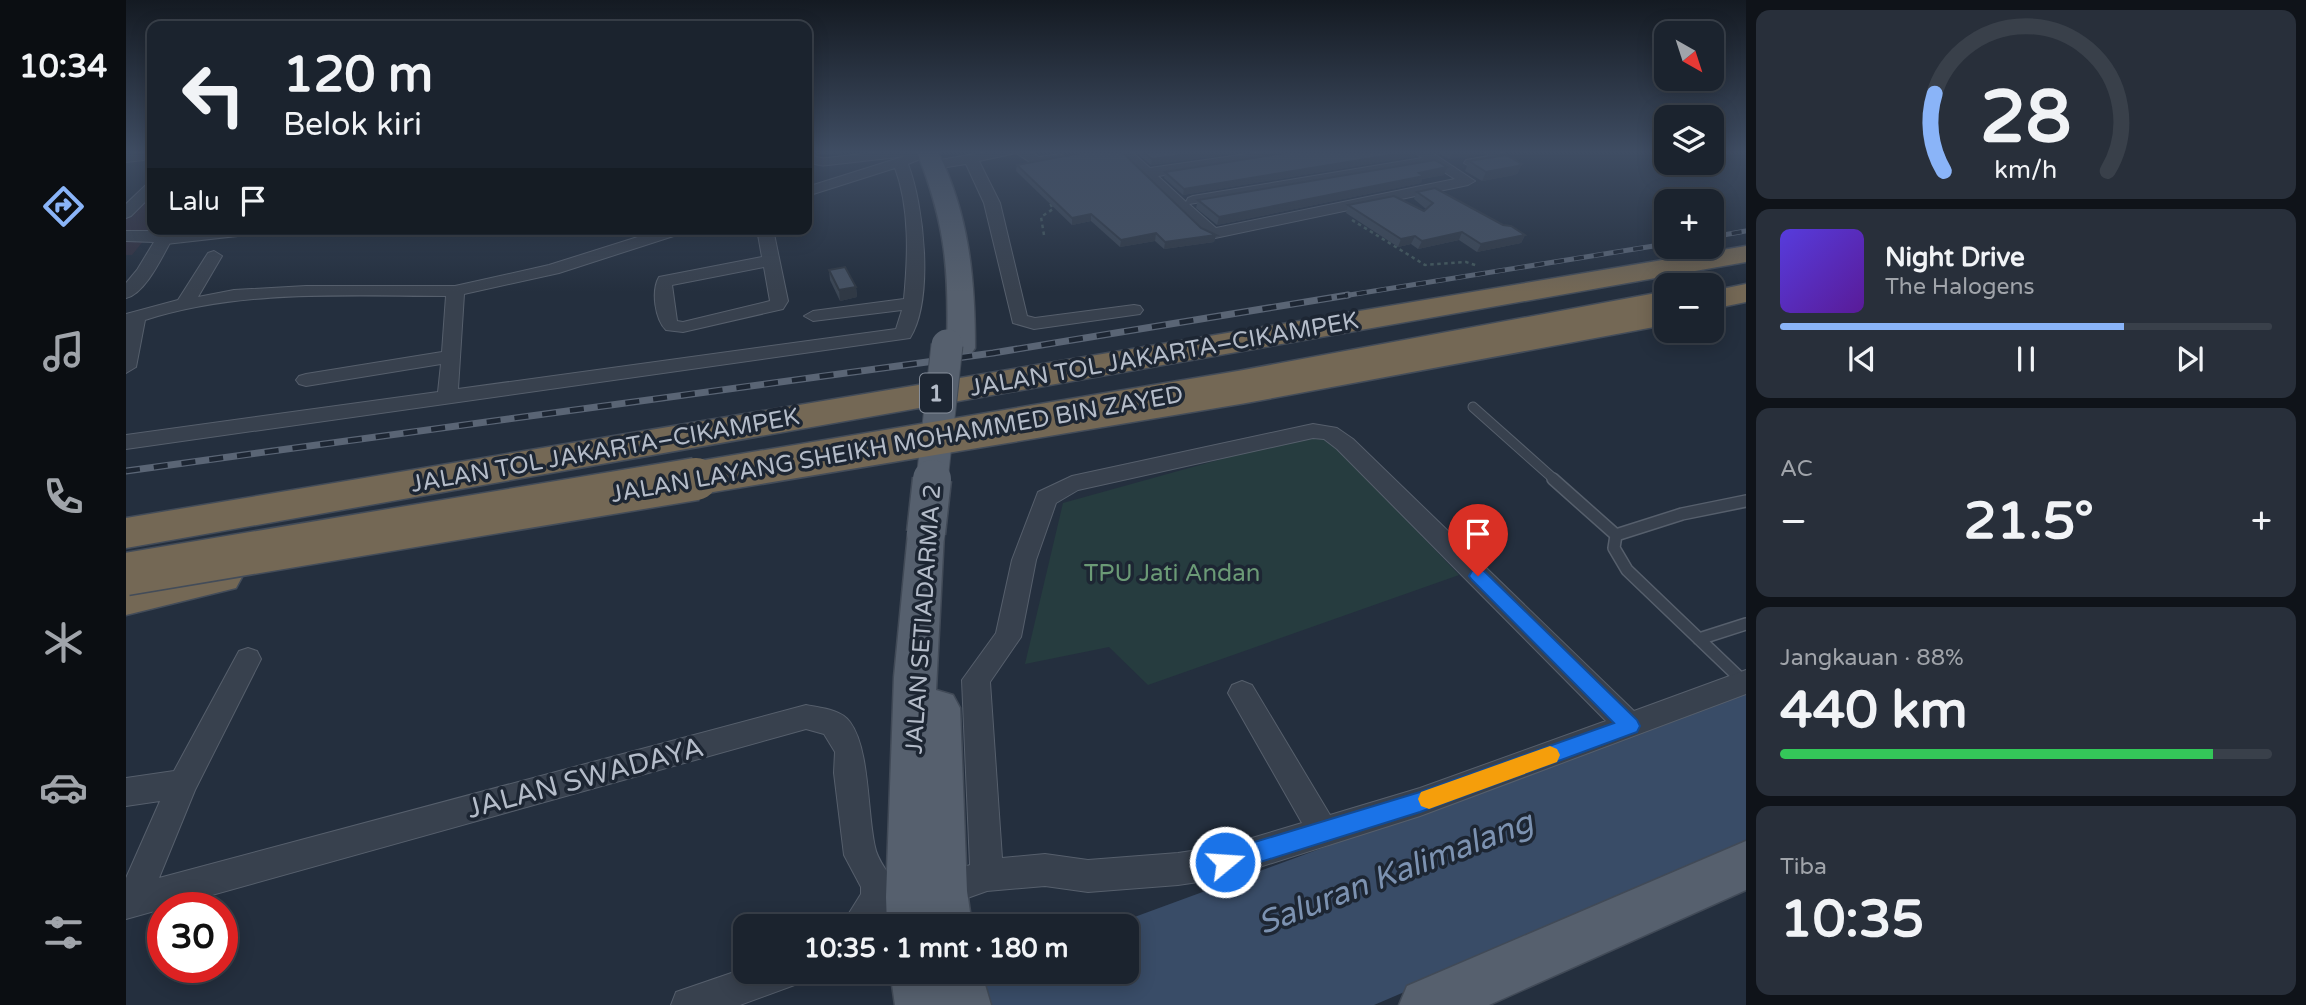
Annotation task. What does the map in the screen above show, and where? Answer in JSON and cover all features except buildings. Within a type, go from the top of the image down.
[{"type":"highway","name":"JALAN TOL JAKARTA–CIKAMPEK","points":[[1689,273],[1746,251]]},
{"type":"highway","points":[[1724,286],[1746,281]]},
{"type":"highway","name":"JALAN TOL JAKARTA–CIKAMPEK","points":[[126,533],[1654,283]]},
{"type":"highway","name":"JALAN LAYANG SHEIKH MOHAMMED BIN ZAYED","points":[[126,555],[1150,390],[1654,284]]},
{"type":"highway","points":[[1724,300],[1746,295]]},
{"type":"highway","name":"JALAN LAYANG SHEIKH MOHAMMED BIN ZAYED","points":[[126,574],[1242,387],[1654,313]]},
{"type":"highway","name":"JALAN TOL JAKARTA–CIKAMPEK","points":[[126,592],[995,432],[1490,348],[1654,314]]},
{"type":"highway","points":[[126,598],[271,566]]},
{"type":"main road","name":"JALAN SETIADARMA 2","points":[[930,914],[938,684],[936,533],[962,275],[952,215],[943,199]]},
{"type":"main road","points":[[1426,1005],[1746,865]]},
{"type":"street","points":[[126,213],[140,199]]},
{"type":"street","points":[[126,442],[897,336],[906,330],[912,303],[910,199]]},
{"type":"street","points":[[990,199],[1019,319],[1034,324],[1134,310]]},
{"type":"street","points":[[1175,199],[1208,230],[1219,233],[1385,199]]},
{"type":"street","points":[[1180,203],[1203,199]]},
{"type":"street","points":[[1397,199],[1410,207]]},
{"type":"street","points":[[1455,199],[1460,202]]},
{"type":"street","points":[[126,367],[132,318],[185,303],[265,292],[455,290],[553,269],[661,235]]},
{"type":"street","points":[[767,235],[773,260],[779,301],[775,307],[683,327],[672,326],[668,322],[663,287],[665,281],[773,260]]},
{"type":"street","points":[[126,236],[156,236],[163,241],[144,273],[126,293]]},
{"type":"street","points":[[185,303],[214,256]]},
{"type":"street","points":[[448,398],[455,290]]},
{"type":"street","points":[[813,316],[912,303]]},
{"type":"street","points":[[306,380],[452,356]]},
{"type":"street","points":[[957,914],[988,875],[976,680],[1008,637],[1024,560],[1046,498],[1072,484],[1312,431],[1330,433],[1345,444],[1630,726]]},
{"type":"street","points":[[130,901],[183,783],[248,659]]},
{"type":"street","points":[[988,875],[1045,870],[1088,876],[1178,869],[1225,862],[1420,802],[1745,682]]},
{"type":"street","points":[[1242,692],[1323,831]]},
{"type":"street","name":"JALAN SWADAYA","points":[[130,901],[806,717],[832,723],[840,730],[850,752],[849,773],[860,856],[877,884],[901,914]]},
{"type":"street","points":[[126,792],[183,783]]},
{"type":"street","points":[[689,1005],[751,984]]},
{"type":"lane","points":[[163,235],[170,240],[215,235]]},
{"type":"lane","points":[[1473,407],[1616,535]]},
{"type":"lane","points":[[1616,535],[1682,514],[1746,501]]},
{"type":"lane","points":[[1616,535],[1614,548],[1627,570],[1745,682]]},
{"type":"lane","points":[[1699,639],[1746,624]]},
{"type":"path","points":[[1044,235],[1041,217],[1053,209],[1046,199]]},
{"type":"path","points":[[1337,209],[1424,265],[1469,261],[1478,266]]},
{"type":"shaded area","points":[[147,199],[147,235],[193,235],[145,239],[132,255],[126,255],[126,218]]},
{"type":"green space","name":"TPU Jati Andan","points":[[1322,431],[1459,575],[1148,685],[1109,647],[1025,664],[1063,503]]},
{"type":"water","name":"Saluran Kalimalang","points":[[1746,692],[1746,846],[1374,1005],[896,1005],[952,984],[1139,984],[1139,915]]},
{"type":"railway","points":[[1724,235],[1746,231]]},
{"type":"railway","points":[[1337,297],[1654,246]]},
{"type":"railway","points":[[126,471],[993,353],[1348,295]]},
{"type":"slow traffic","points":[[1429,799],[1550,755]]},
{"type":"route","points":[[1225,862],[1420,802],[1630,726],[1478,576]]}]
